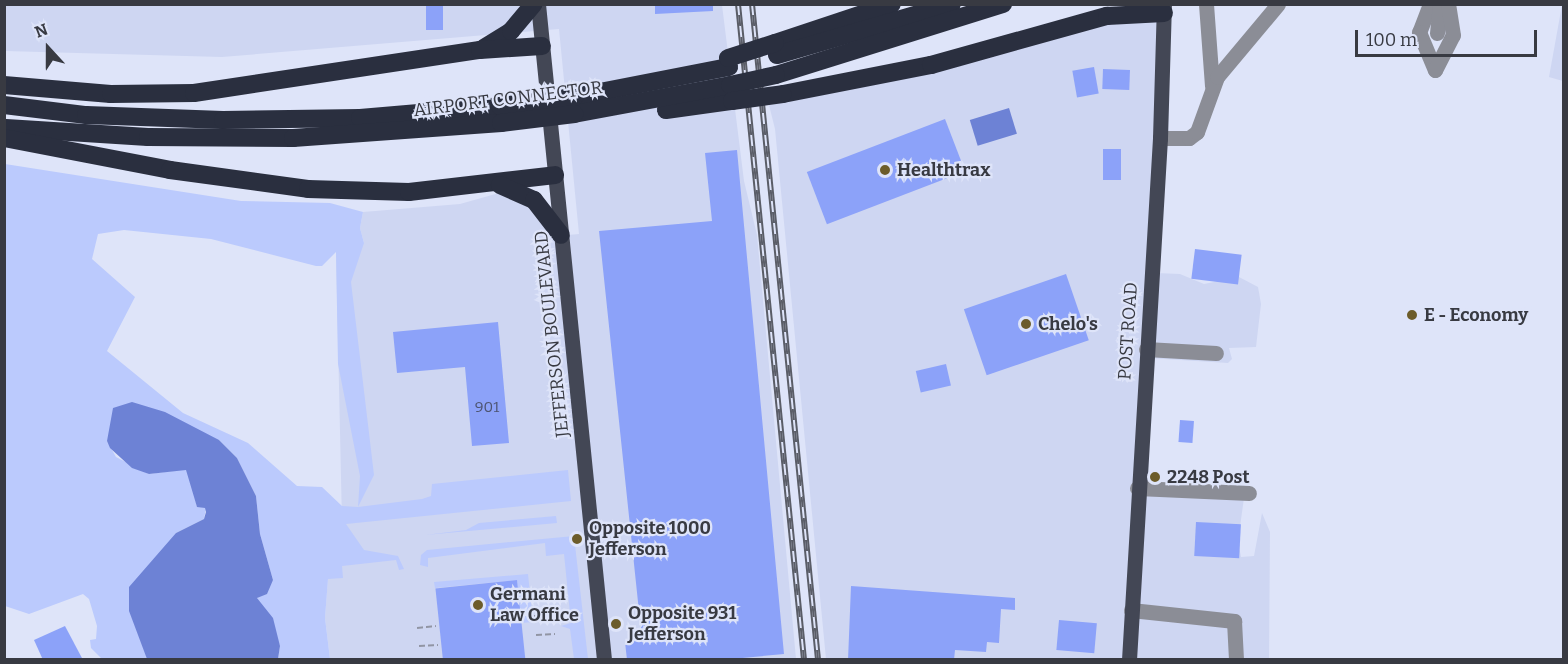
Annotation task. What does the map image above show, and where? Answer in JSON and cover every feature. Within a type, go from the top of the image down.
[{"type":"highway","points":[[480,50],[511,31],[534,4]]},
{"type":"highway","points":[[776,50],[892,4]]},
{"type":"highway","name":"AIRPORT CONNECTOR","points":[[730,77],[776,50],[952,4]]},
{"type":"highway","name":"AIRPORT CONNECTOR","points":[[4,128],[148,137],[293,138],[578,108],[653,83],[776,75],[1003,4]]},
{"type":"highway","points":[[578,108],[666,110],[730,77],[783,94],[931,65],[1107,16],[1164,9]]},
{"type":"highway","points":[[4,85],[111,94],[194,93],[480,50],[542,46]]},
{"type":"highway","name":"AIRPORT CONNECTOR","points":[[4,105],[86,114],[223,120],[501,115]]},
{"type":"highway","points":[[4,138],[170,171],[308,189],[409,192],[495,184],[555,175]]},
{"type":"highway","points":[[495,184],[534,200],[561,235]]},
{"type":"main road","name":"JEFFERSON BOULEVARD","points":[[538,4],[604,660]]},
{"type":"main road","name":"POST ROAD","points":[[1129,660],[1137,488],[1160,138],[1164,9]]},
{"type":"street","points":[[1206,4],[1212,89]]},
{"type":"street","points":[[1160,138],[1189,138],[1197,132],[1212,89],[1231,58],[1278,4]]},
{"type":"street","points":[[1430,4],[1419,32],[1435,70]]},
{"type":"street","points":[[1435,4],[1427,33],[1435,70]]},
{"type":"street","points":[[1435,70],[1445,34],[1444,4]]},
{"type":"street","points":[[1437,33],[1444,4]]},
{"type":"street","points":[[1146,349],[1216,353]]},
{"type":"street","points":[[1137,488],[1249,493]]},
{"type":"street","points":[[1131,610],[1234,621],[1236,660]]},
{"type":"path","points":[[534,616],[553,615]]},
{"type":"path","points":[[417,628],[436,626]]},
{"type":"path","points":[[536,635],[555,633]]},
{"type":"path","points":[[419,646],[438,645]]},
{"type":"shaded area","points":[[5,5],[722,5],[744,181],[757,235],[796,659],[330,659],[325,618],[328,578],[342,522],[336,251],[364,243],[360,228],[363,212],[460,204],[499,193],[521,197],[557,236],[579,234],[559,29],[222,57],[5,51]]},
{"type":"shaded area","points":[[1562,5],[1564,5],[1563,81],[1549,77]]},
{"type":"shaded area","points":[[1108,18],[1166,18],[1156,273],[1180,274],[1204,284],[1239,277],[1258,287],[1261,304],[1256,347],[1229,348],[1232,359],[1228,363],[1148,358],[1138,486],[1244,498],[1238,541],[1241,557],[1254,556],[1262,513],[1270,532],[1269,659],[826,659],[775,129],[768,101]]},
{"type":"shaded area","points":[[5,164],[241,201],[330,203],[363,212],[360,228],[364,243],[351,282],[374,475],[358,507],[422,499],[431,496],[432,484],[568,470],[571,501],[346,524],[364,550],[398,556],[404,569],[399,570],[396,560],[342,566],[343,578],[328,579],[325,618],[330,659],[278,659],[280,646],[257,598],[273,580],[260,534],[256,496],[237,458],[219,440],[107,441],[116,457],[149,474],[187,469],[197,506],[206,508],[204,519],[176,533],[146,652],[147,659],[102,659],[91,648],[90,640],[96,639],[97,626],[89,599],[83,594],[29,614],[5,606]],"holes":[[[124,230],[211,239],[316,266],[322,266],[336,252],[338,364],[360,476],[358,507],[342,506],[322,487],[297,486],[248,443],[183,413],[107,351],[135,297],[92,259],[98,234]]]},
{"type":"shaded area","points":[[556,516],[557,523],[425,535],[466,530],[479,523]]},
{"type":"shaded area","points":[[574,536],[588,659],[574,659],[570,629],[561,626],[571,623],[564,554],[546,556],[545,543],[428,558],[428,567],[420,565],[421,555],[427,550]]},
{"type":"shaded area","points":[[528,574],[533,622],[521,623],[517,580],[435,588],[434,582]]},
{"type":"water","points":[[1009,108],[1017,134],[978,146],[970,120]]},
{"type":"water","points":[[132,402],[165,412],[219,440],[237,458],[256,496],[260,534],[273,580],[267,594],[257,598],[273,618],[280,646],[278,659],[147,659],[129,611],[129,587],[176,533],[204,519],[206,512],[205,508],[197,507],[186,470],[149,474],[132,468],[110,448],[107,441],[113,408]]},
{"type":"building","points":[[426,4],[443,4],[443,30],[426,30]]},
{"type":"building","points":[[655,4],[713,4],[713,11],[655,14]]},
{"type":"building","points":[[1094,67],[1099,94],[1077,97],[1072,71]]},
{"type":"building","points":[[1103,69],[1130,70],[1129,90],[1102,89]]},
{"type":"building","name":"Healthtrax","points":[[945,119],[965,171],[827,224],[807,172]]},
{"type":"building","points":[[1103,149],[1121,149],[1121,180],[1103,180]]},
{"type":"building","points":[[737,150],[784,654],[721,660],[627,660],[625,642],[642,640],[599,231],[712,221],[705,153]]},
{"type":"building","points":[[1195,249],[1242,255],[1238,285],[1191,279]]},
{"type":"building","name":"Chelo's","points":[[1066,274],[1089,340],[987,375],[964,309]]},
{"type":"building","points":[[498,322],[509,443],[472,446],[465,367],[397,373],[393,332]]},
{"type":"building","points":[[946,364],[951,385],[921,392],[916,371]]},
{"type":"building","points":[[1180,420],[1194,421],[1192,443],[1178,442]]},
{"type":"building","points":[[1196,522],[1241,524],[1239,558],[1194,556]]},
{"type":"building","name":"Germani Law Office","points":[[517,580],[525,660],[443,660],[435,589]]},
{"type":"building","points":[[851,586],[1015,598],[1015,610],[1001,609],[999,643],[987,642],[986,652],[955,650],[954,660],[848,660]]},
{"type":"building","points":[[1059,620],[1097,623],[1094,653],[1056,650]]},
{"type":"building","points":[[65,626],[83,660],[43,660],[34,640]]},
{"type":"railway","points":[[738,4],[804,660]]},
{"type":"railway","points":[[752,4],[818,660]]},
{"type":"place","name":"Healthtrax","points":[[885,170]]},
{"type":"place","name":"E - Economy","points":[[1412,315]]},
{"type":"place","name":"Chelo's","points":[[1026,324]]},
{"type":"place","name":"2248 Post","points":[[1155,477]]},
{"type":"place","name":"Opposite 1000 Jefferson","points":[[577,539]]},
{"type":"place","name":"Germani Law Office","points":[[478,605]]},
{"type":"place","name":"Opposite 931 Jefferson","points":[[616,624]]}]
